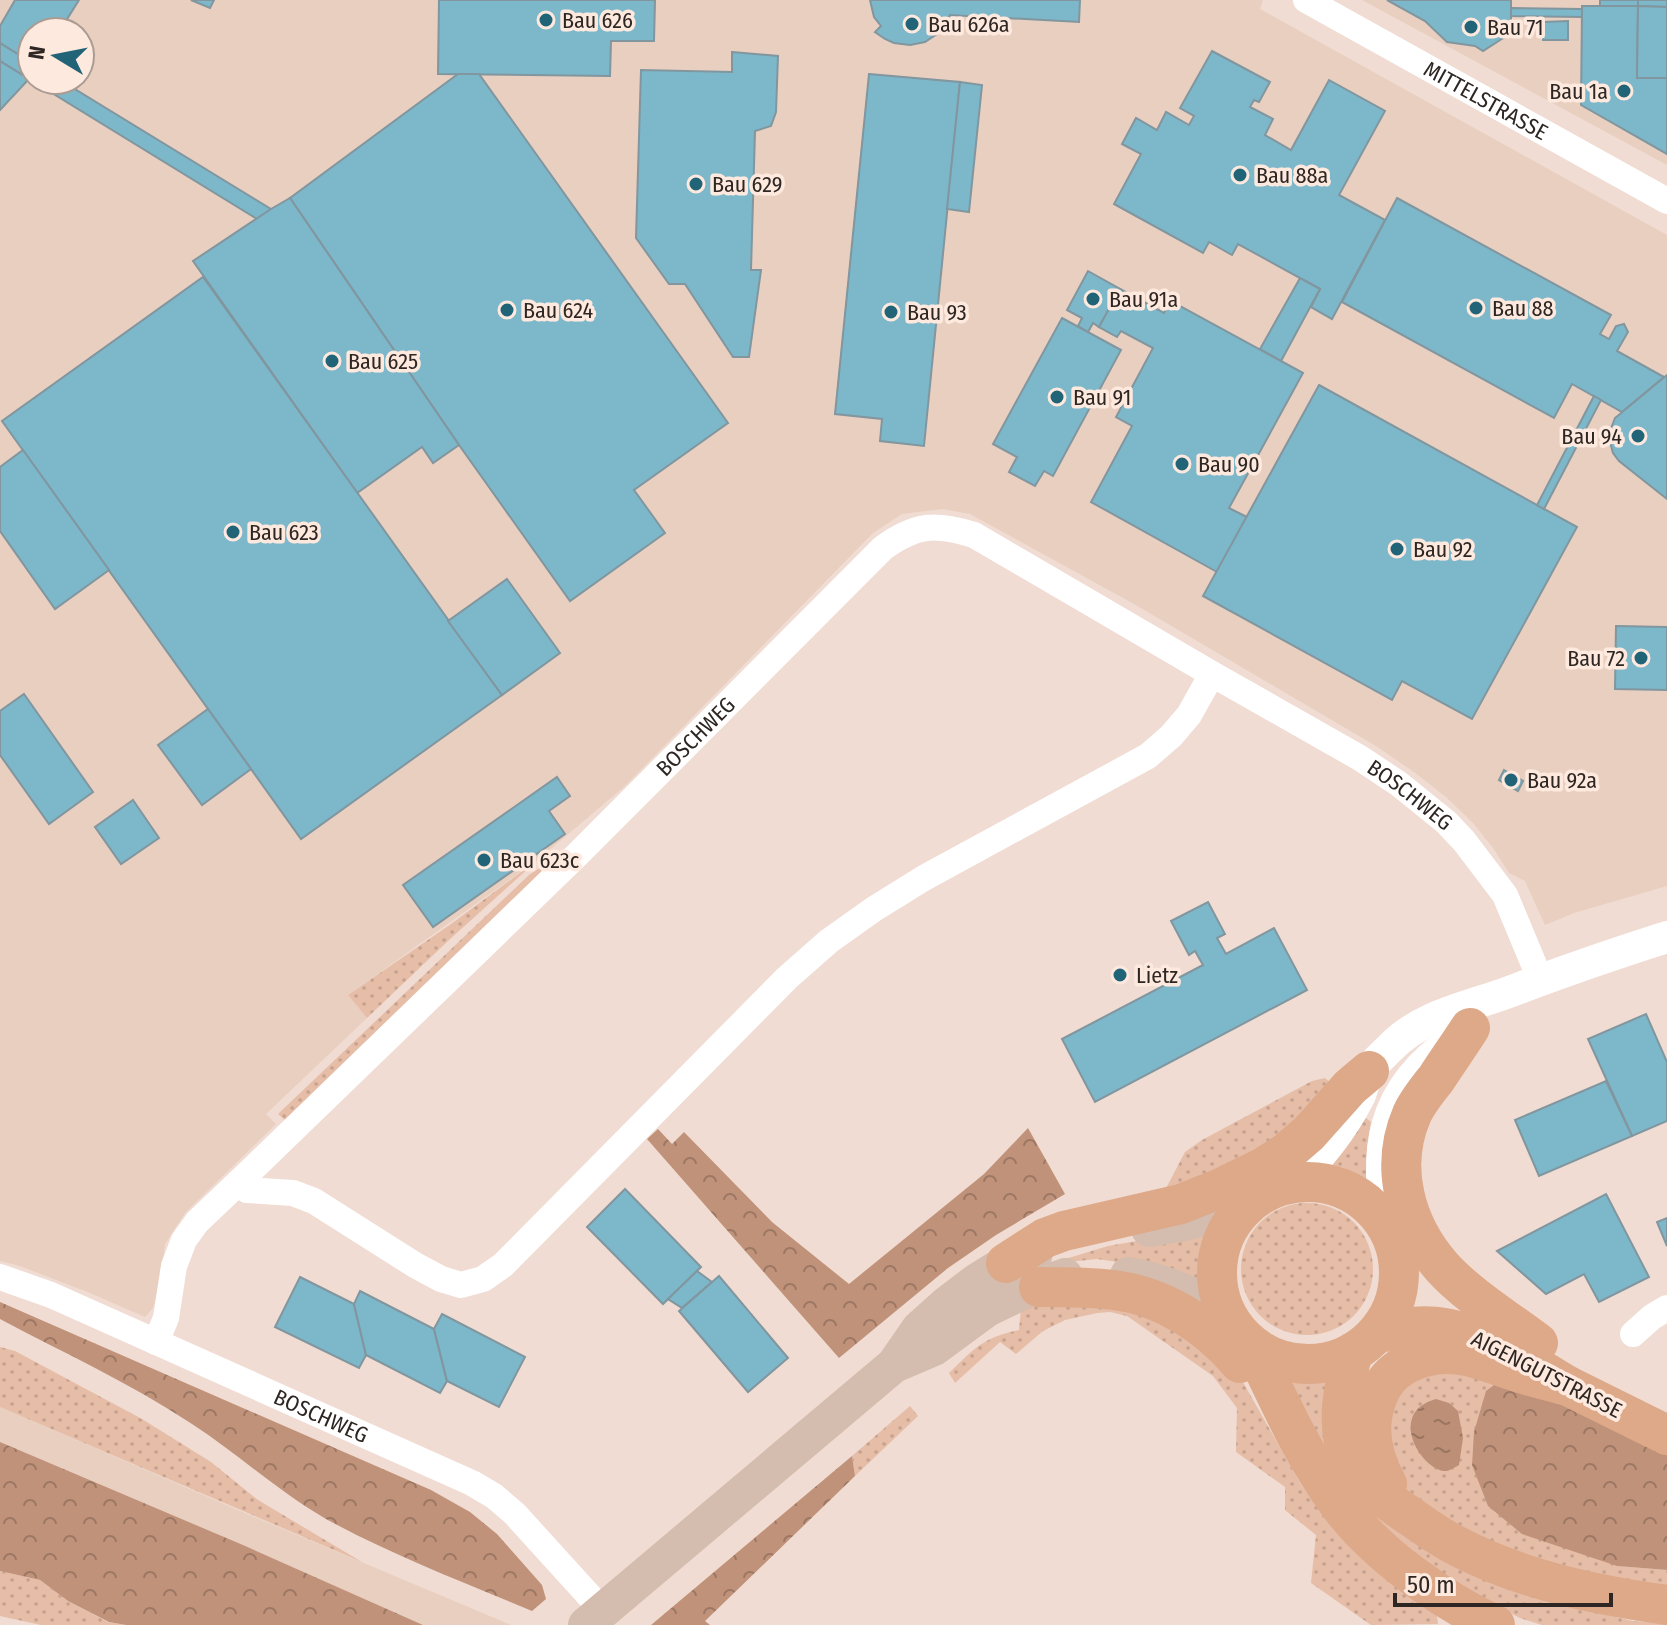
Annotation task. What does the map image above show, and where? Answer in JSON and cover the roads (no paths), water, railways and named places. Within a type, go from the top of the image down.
[{"type":"main road","points":[[1470,1028],[1413,1111],[1403,1144],[1402,1190],[1422,1241],[1444,1269],[1538,1343]]},
{"type":"main road","points":[[594,1618],[894,1365],[919,1329],[977,1281],[1045,1238],[1181,1204],[1264,1167],[1309,1133],[1350,1087],[1369,1071]]},
{"type":"main road","points":[[1495,1625],[1424,1584],[1369,1539],[1341,1507],[1281,1406],[1244,1352],[1238,1332],[1221,1299],[1217,1279],[1219,1256],[1232,1223],[1252,1202],[1270,1190],[1292,1184],[1317,1183],[1346,1191],[1374,1211],[1393,1242],[1432,1287],[1451,1302],[1479,1318],[1538,1343]]},
{"type":"main road","points":[[1006,1263],[1111,1237],[1185,1223],[1252,1202]]},
{"type":"main road","points":[[1393,1242],[1399,1273],[1391,1311],[1365,1343],[1347,1373],[1340,1420],[1352,1466],[1368,1487],[1457,1547],[1559,1585],[1616,1598],[1667,1605]]},
{"type":"main road","points":[[894,1365],[934,1348],[987,1309],[1072,1273],[1120,1273],[1163,1283],[1190,1293],[1227,1315]]},
{"type":"main road","points":[[1039,1287],[1117,1290],[1155,1300],[1194,1320],[1215,1337],[1244,1352],[1282,1361],[1308,1365],[1330,1362],[1365,1343]]},
{"type":"main road","name":"AIGENGUTSTRASSE","points":[[1365,1343],[1393,1329],[1422,1325],[1462,1331],[1523,1359],[1568,1386],[1667,1435]]},
{"type":"main road","name":"AIGENGUTSTRASSE","points":[[1538,1343],[1667,1405]]},
{"type":"main road","points":[[1403,1511],[1380,1472],[1371,1437],[1371,1422],[1378,1394],[1392,1374],[1418,1359],[1465,1356],[1568,1386]]},
{"type":"street","name":"MITTELSTRASSE","points":[[1306,0],[1667,201]]},
{"type":"street","name":"BOSCHWEG","points":[[156,1342],[166,1318],[174,1266],[184,1240],[197,1222],[577,855],[883,548],[899,536],[919,529],[936,526],[974,535],[1360,758],[1399,784],[1446,822],[1505,895],[1528,984]]},
{"type":"street","points":[[239,1182],[247,1190],[276,1190],[314,1201],[441,1279],[461,1285],[483,1279],[503,1265],[787,978],[829,941],[924,878],[1148,756],[1189,715],[1212,674]]},
{"type":"street","points":[[1292,1184],[1333,1139],[1359,1097],[1369,1071],[1411,1030],[1528,984],[1667,937]]},
{"type":"street","points":[[1393,1242],[1383,1201],[1381,1172],[1383,1143],[1398,1097],[1411,1076],[1437,1051],[1528,984]]},
{"type":"street","name":"BOSCHWEG","points":[[0,1277],[51,1295],[472,1483],[515,1514],[594,1618]]},
{"type":"street","points":[[1633,1334],[1667,1308]]},
{"type":"water","points":[[1436,1399],[1449,1403],[1458,1411],[1463,1438],[1459,1465],[1447,1471],[1428,1463],[1413,1441],[1411,1428],[1413,1416],[1421,1406]]},
{"type":"place","name":"Bau 626","points":[[546,20]]},
{"type":"place","name":"Bau 626a","points":[[912,24]]},
{"type":"place","name":"Bau 71","points":[[1471,27]]},
{"type":"place","name":"Bau 1a","points":[[1624,91]]},
{"type":"place","name":"Bau 88a","points":[[1240,175]]},
{"type":"place","name":"Bau 629","points":[[696,184]]},
{"type":"place","name":"Bau 91a","points":[[1093,299]]},
{"type":"place","name":"Bau 88","points":[[1476,308]]},
{"type":"place","name":"Bau 624","points":[[507,310]]},
{"type":"place","name":"Bau 93","points":[[891,312]]},
{"type":"place","name":"Bau 625","points":[[332,361]]},
{"type":"place","name":"Bau 91","points":[[1057,397]]},
{"type":"place","name":"Bau 94","points":[[1638,436]]},
{"type":"place","name":"Bau 90","points":[[1182,464]]},
{"type":"place","name":"Bau 623","points":[[233,532]]},
{"type":"place","name":"Bau 92","points":[[1397,549]]},
{"type":"place","name":"Bau 72","points":[[1641,658]]},
{"type":"place","name":"Bau 92a","points":[[1511,780]]},
{"type":"place","name":"Bau 623c","points":[[484,860]]},
{"type":"place","name":"Lietz","points":[[1120,975]]}]
